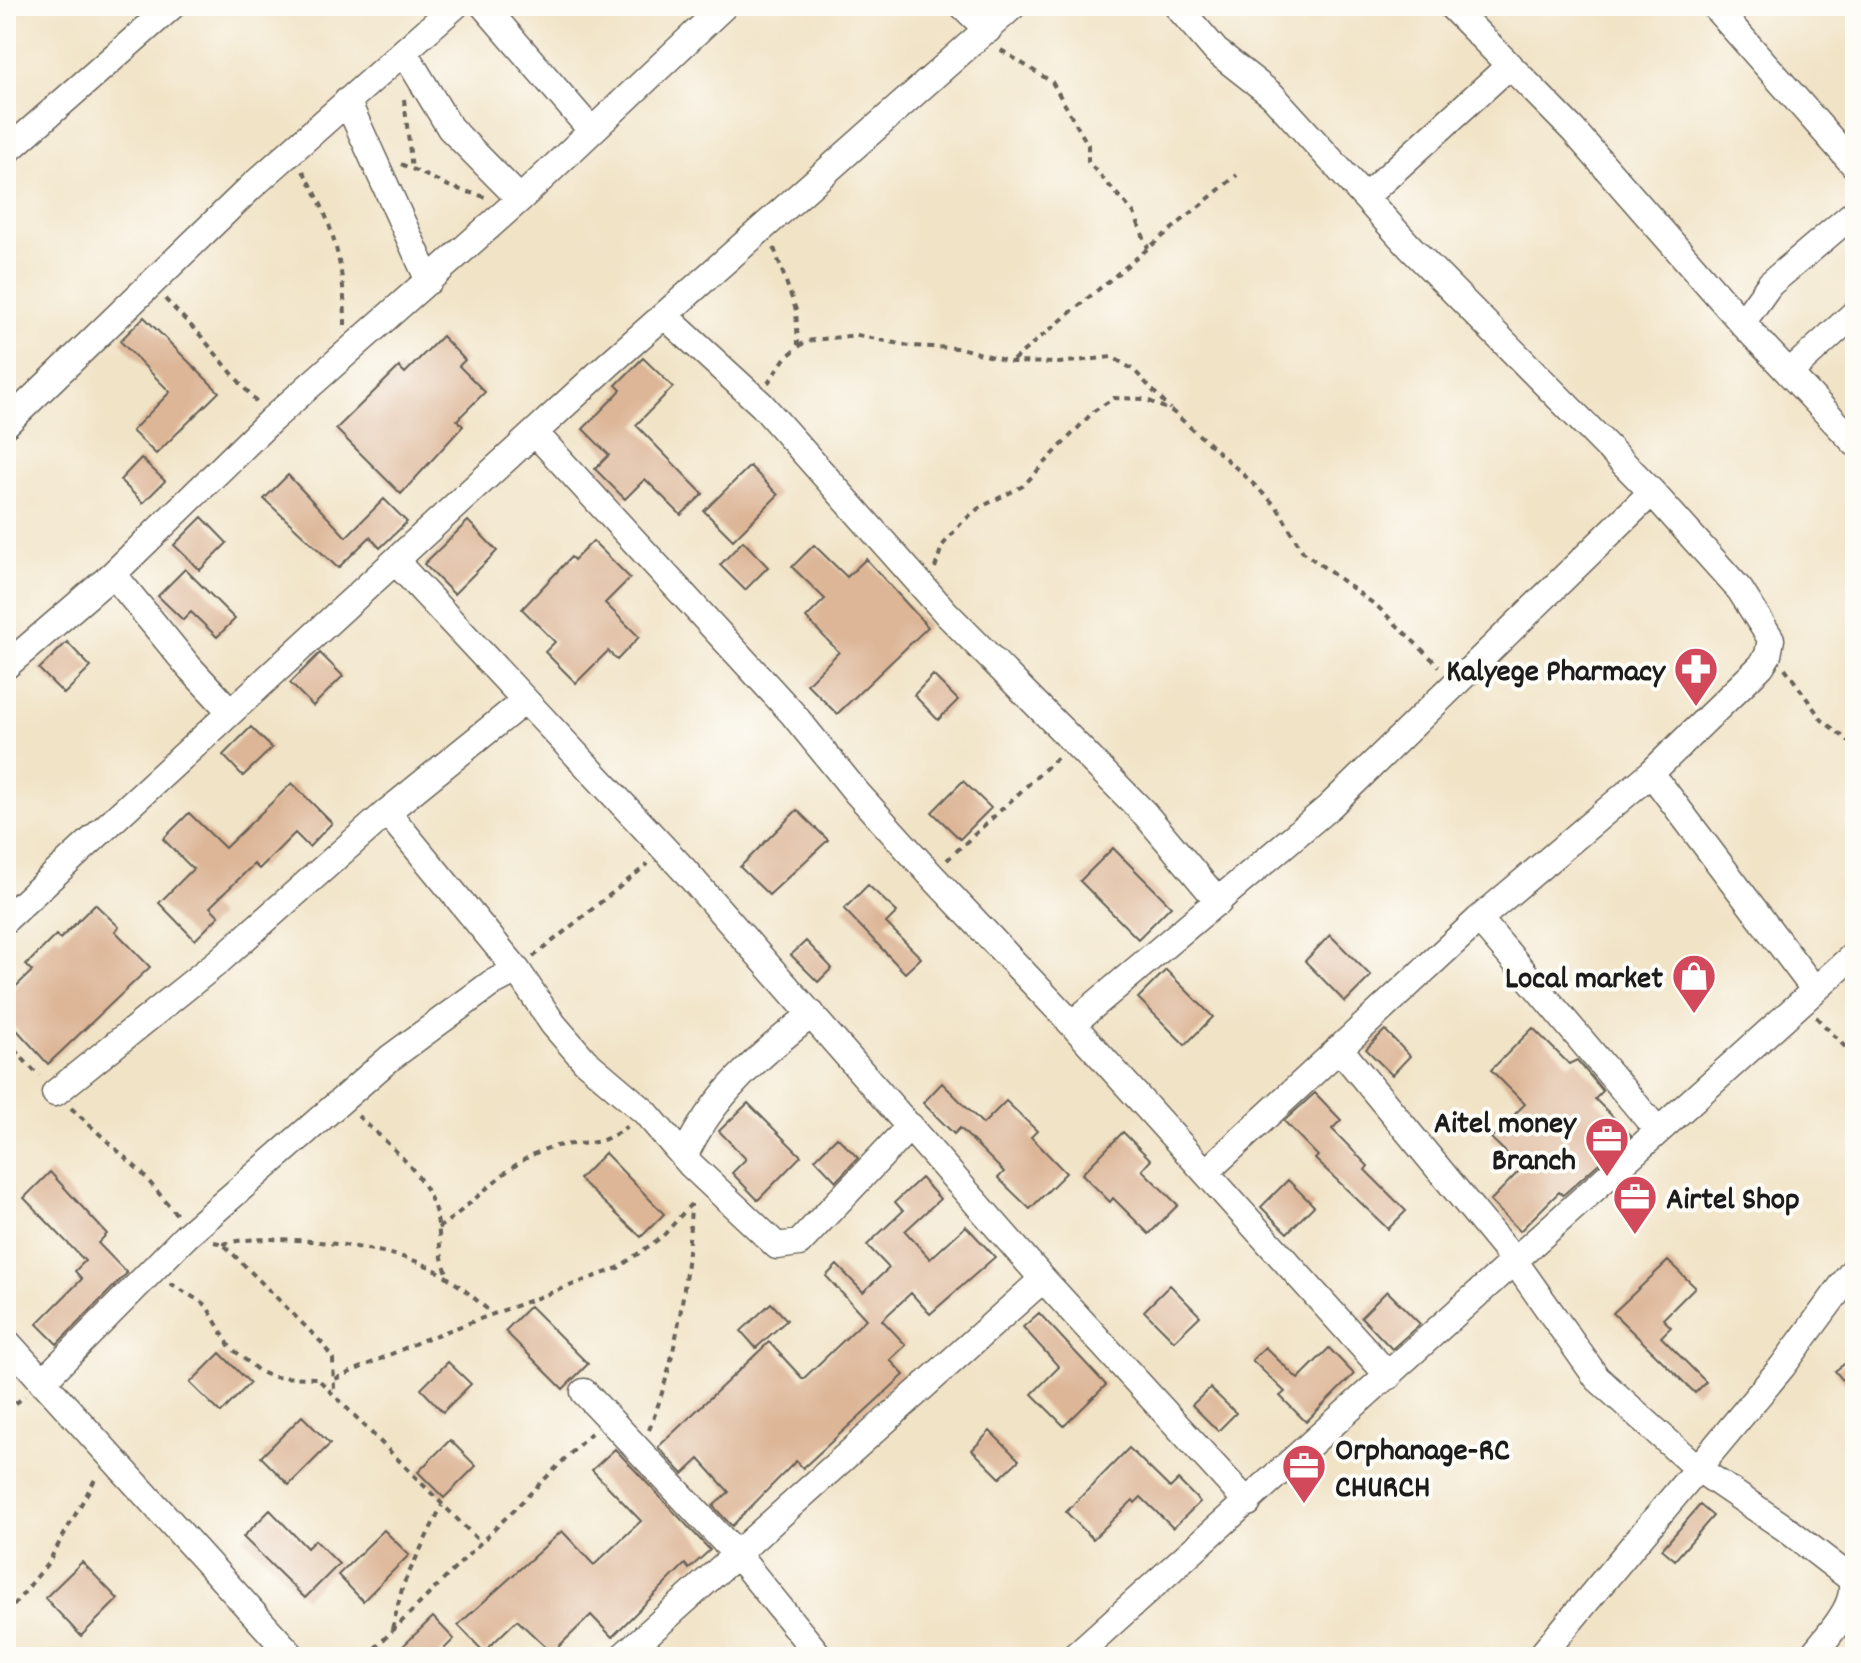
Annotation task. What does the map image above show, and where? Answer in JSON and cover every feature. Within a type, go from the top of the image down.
[{"type":"street","points":[[6,152],[172,6]]},
{"type":"street","points":[[6,424],[148,284],[347,101],[406,57],[455,6]]},
{"type":"street","points":[[484,6],[591,130]]},
{"type":"street","points":[[6,666],[113,574],[271,420],[516,203],[724,6]]},
{"type":"street","points":[[963,6],[988,30]]},
{"type":"street","points":[[6,919],[535,433],[1013,6]]},
{"type":"street","points":[[1177,6],[1216,51],[1272,95],[1365,197],[1652,492],[1740,590],[1768,630],[1771,646],[1761,666],[1651,773],[1479,919],[1206,1172]]},
{"type":"street","points":[[1451,6],[1573,130],[1742,323],[1855,443]]},
{"type":"street","points":[[1714,6],[1855,166]]},
{"type":"street","points":[[406,57],[450,128],[516,203]]},
{"type":"street","points":[[1365,197],[1510,65]]},
{"type":"street","points":[[347,101],[429,281]]},
{"type":"street","points":[[1742,323],[1770,284],[1855,212]]},
{"type":"street","points":[[1790,372],[1855,313]]},
{"type":"street","points":[[665,316],[719,362],[762,405],[933,599],[1145,814],[1219,902]]},
{"type":"street","points":[[535,433],[793,714],[857,793],[931,875],[1072,1024],[1117,1078],[1389,1376]]},
{"type":"street","points":[[1072,1024],[1329,807],[1652,492]]},
{"type":"street","points":[[396,562],[523,702],[665,850],[1043,1279],[1248,1503]]},
{"type":"street","points":[[113,574],[189,667],[230,711]]},
{"type":"street","points":[[55,1093],[219,961],[387,812],[523,702]]},
{"type":"street","points":[[1651,773],[1807,995]]},
{"type":"street","points":[[387,812],[517,970],[553,1024],[585,1061],[645,1112],[687,1161],[766,1239],[777,1246],[799,1243],[910,1126]]},
{"type":"street","points":[[1479,919],[1658,1131]]},
{"type":"street","points":[[1074,1657],[1855,954]]},
{"type":"street","points":[[42,1382],[189,1234],[342,1101],[426,1032],[492,983],[517,970]]},
{"type":"street","points":[[687,1161],[696,1131],[717,1099],[757,1058],[812,1014]]},
{"type":"street","points":[[1339,1048],[1513,1259],[1597,1378],[1697,1468],[1785,1528],[1854,1582],[1850,1601],[1811,1657]]},
{"type":"street","points":[[1540,1657],[1782,1367],[1855,1268]]},
{"type":"street","points":[[622,1657],[1043,1279]]},
{"type":"street","points":[[6,1341],[293,1657]]},
{"type":"street","points":[[584,1392],[738,1556],[820,1657]]},
{"type":"path","points":[[988,30],[1001,50],[1052,82],[1088,145],[1088,162],[1134,213],[1142,226],[1148,248]]},
{"type":"path","points":[[406,57],[404,107],[412,170]]},
{"type":"path","points":[[367,145],[451,187],[516,203]]},
{"type":"path","points":[[291,152],[315,190],[338,248],[345,294],[346,333],[351,348]]},
{"type":"path","points":[[1011,362],[1237,175]]},
{"type":"path","points":[[771,222],[778,263],[799,320],[798,345]]},
{"type":"path","points":[[148,284],[200,335],[271,420]]},
{"type":"path","points":[[762,405],[775,369],[798,345],[824,336],[857,335],[924,348],[960,348],[1011,362],[1059,363],[1112,357],[1134,370],[1173,412],[1277,507],[1303,552],[1378,607],[1426,652],[1455,687]]},
{"type":"path","points":[[933,599],[942,546],[962,522],[979,508],[1023,486],[1094,411],[1114,398],[1128,396],[1145,399],[1173,412]]},
{"type":"path","points":[[1771,646],[1806,702],[1855,746]]},
{"type":"path","points":[[931,875],[1074,743]]},
{"type":"path","points":[[517,970],[665,850]]},
{"type":"path","points":[[1807,995],[1855,1057]]},
{"type":"path","points":[[6,1041],[55,1093],[141,1172],[189,1234],[223,1244],[268,1237],[409,1259],[449,1278],[493,1314]]},
{"type":"path","points":[[342,1101],[394,1149],[415,1174],[434,1205],[439,1255],[449,1278]]},
{"type":"path","points":[[438,1228],[467,1207],[499,1176],[533,1155],[563,1143],[592,1146],[645,1112]]},
{"type":"path","points":[[641,1450],[667,1383],[689,1248],[691,1204],[687,1161]]},
{"type":"path","points":[[335,1379],[493,1314],[618,1268],[663,1236],[691,1204]]},
{"type":"path","points":[[223,1244],[322,1343],[333,1359],[334,1391]]},
{"type":"path","points":[[150,1272],[206,1305],[230,1347],[260,1372],[273,1377],[317,1378],[334,1391],[378,1443],[481,1543]]},
{"type":"path","points":[[366,1657],[608,1416]]},
{"type":"path","points":[[6,1615],[48,1563],[108,1456]]},
{"type":"path","points":[[392,1632],[403,1585],[442,1505]]},
{"type":"building","points":[[144,317],[219,392],[156,454],[132,431],[170,392],[120,341]]},
{"type":"building","points":[[442,336],[465,360],[459,366],[485,392],[457,420],[463,426],[401,494],[336,429],[399,367],[405,373]]},
{"type":"building","points":[[643,358],[673,387],[636,425],[703,494],[681,515],[645,479],[625,499],[595,469],[609,455],[583,429],[621,390],[616,385]]},
{"type":"building","points":[[141,458],[165,481],[143,503],[120,480]]},
{"type":"building","points":[[750,466],[778,495],[733,540],[704,511]]},
{"type":"building","points":[[288,475],[346,537],[384,499],[407,522],[380,548],[370,537],[338,568],[264,499]]},
{"type":"building","points":[[202,517],[227,543],[200,570],[174,545]]},
{"type":"building","points":[[468,521],[497,551],[454,594],[424,564]]},
{"type":"building","points":[[593,541],[630,578],[605,603],[639,637],[617,660],[608,651],[576,683],[545,652],[555,642],[522,609],[571,557],[574,560]]},
{"type":"building","points":[[743,541],[768,567],[745,590],[720,565]]},
{"type":"building","points":[[814,545],[847,577],[866,559],[928,627],[837,714],[807,684],[839,652],[806,618],[825,599],[792,567]]},
{"type":"building","points":[[185,569],[235,619],[217,637],[191,612],[183,620],[158,596]]},
{"type":"building","points":[[67,642],[91,667],[64,694],[39,669]]},
{"type":"building","points":[[320,653],[343,676],[313,706],[290,683]]},
{"type":"building","points":[[933,675],[958,700],[938,720],[914,695]]},
{"type":"building","points":[[251,727],[272,748],[243,776],[223,755]]},
{"type":"building","points":[[963,781],[991,808],[960,839],[932,812]]},
{"type":"building","points":[[292,783],[332,823],[309,847],[295,833],[259,869],[254,864],[210,907],[219,916],[195,940],[159,903],[193,869],[163,839],[189,813],[225,848]]},
{"type":"building","points":[[797,810],[828,840],[769,895],[740,867]]},
{"type":"building","points":[[1113,848],[1171,906],[1138,939],[1080,881]]},
{"type":"building","points":[[868,885],[897,912],[886,923],[921,958],[905,973],[844,909]]},
{"type":"building","points":[[95,904],[119,927],[115,931],[150,967],[48,1064],[6,1018],[6,996],[32,971],[26,965],[56,935],[60,939]]},
{"type":"building","points":[[1330,935],[1371,976],[1345,1002],[1305,961]]},
{"type":"building","points":[[806,941],[832,968],[818,982],[791,955]]},
{"type":"building","points":[[1166,970],[1213,1017],[1185,1045],[1138,998]]},
{"type":"building","points":[[1533,1028],[1569,1064],[1577,1060],[1603,1091],[1595,1099],[1631,1135],[1563,1195],[1559,1192],[1520,1231],[1490,1201],[1522,1168],[1491,1138],[1525,1104],[1491,1070]]},
{"type":"building","points":[[1385,1030],[1410,1056],[1392,1075],[1366,1049]]},
{"type":"building","points":[[942,1083],[983,1124],[1006,1101],[1037,1131],[1031,1137],[1066,1173],[1030,1209],[998,1178],[1004,1172],[960,1128],[954,1134],[923,1103]]},
{"type":"building","points":[[1315,1093],[1341,1120],[1332,1129],[1368,1166],[1365,1170],[1406,1211],[1388,1229],[1315,1159],[1318,1156],[1284,1121]]},
{"type":"building","points":[[748,1103],[801,1156],[758,1200],[732,1173],[746,1159],[719,1131]]},
{"type":"building","points":[[1123,1132],[1151,1160],[1142,1170],[1178,1205],[1149,1234],[1113,1198],[1110,1202],[1082,1174]]},
{"type":"building","points":[[837,1137],[858,1158],[836,1181],[815,1159]]},
{"type":"building","points":[[605,1153],[664,1214],[641,1237],[579,1179]]},
{"type":"building","points":[[50,1172],[107,1234],[98,1243],[127,1273],[57,1344],[37,1324],[82,1279],[75,1271],[85,1261],[24,1198]]},
{"type":"building","points":[[921,1178],[940,1199],[905,1231],[930,1259],[966,1226],[995,1257],[930,1314],[911,1293],[882,1320],[906,1345],[890,1360],[904,1375],[803,1468],[796,1461],[732,1526],[713,1506],[729,1492],[699,1459],[683,1474],[658,1447],[769,1342],[803,1379],[866,1319],[826,1276],[837,1265],[863,1292],[889,1268],[867,1245],[903,1211],[895,1202]]},
{"type":"building","points":[[1288,1180],[1314,1206],[1287,1233],[1261,1207]]},
{"type":"building","points":[[1668,1261],[1695,1287],[1663,1319],[1671,1327],[1661,1337],[1706,1382],[1695,1393],[1613,1313]]},
{"type":"building","points":[[1170,1285],[1200,1316],[1174,1341],[1144,1311]]},
{"type":"building","points":[[1387,1291],[1420,1324],[1392,1349],[1361,1317]]},
{"type":"building","points":[[771,1303],[787,1320],[756,1348],[741,1331]]},
{"type":"building","points":[[530,1306],[588,1364],[563,1389],[505,1331]]},
{"type":"building","points":[[1039,1313],[1106,1385],[1064,1426],[1032,1394],[1059,1367],[1023,1327]]},
{"type":"building","points":[[1265,1347],[1298,1379],[1329,1348],[1354,1374],[1306,1422],[1280,1396],[1285,1392],[1252,1360]]},
{"type":"building","points":[[220,1353],[250,1383],[221,1413],[190,1383]]},
{"type":"building","points":[[1855,1356],[1855,1395],[1835,1371]]},
{"type":"building","points":[[448,1362],[471,1384],[443,1412],[421,1389]]},
{"type":"building","points":[[1210,1388],[1236,1413],[1218,1431],[1192,1405]]},
{"type":"building","points":[[302,1416],[330,1444],[289,1485],[261,1457]]},
{"type":"building","points":[[990,1431],[1019,1460],[1000,1478],[972,1450]]},
{"type":"building","points":[[450,1440],[476,1466],[444,1498],[418,1472]]},
{"type":"building","points":[[1129,1448],[1170,1488],[1178,1480],[1200,1502],[1173,1528],[1141,1497],[1135,1503],[1133,1500],[1093,1539],[1066,1512]]},
{"type":"building","points":[[615,1449],[710,1550],[689,1569],[685,1564],[612,1637],[591,1615],[552,1653],[517,1620],[484,1652],[458,1625],[562,1531],[594,1565],[641,1521],[592,1470]]},
{"type":"building","points":[[1700,1505],[1713,1516],[1675,1560],[1662,1549]]},
{"type":"building","points":[[270,1510],[307,1548],[315,1540],[339,1564],[305,1598],[243,1537]]},
{"type":"building","points":[[384,1530],[409,1555],[363,1601],[338,1575]]},
{"type":"building","points":[[82,1562],[118,1599],[81,1636],[45,1598]]},
{"type":"building","points":[[433,1617],[454,1639],[436,1657],[409,1657],[401,1648]]},
{"type":"place","name":"Kalyege Pharmacy","points":[[1696,708]]},
{"type":"place","name":"Local market","points":[[1694,1015]]},
{"type":"place","name":"Aitel money Branch","points":[[1607,1178]]},
{"type":"place","name":"Airtel Shop","points":[[1635,1236]]},
{"type":"place","name":"Orphanage-RC CHURCH","points":[[1304,1505]]}]
